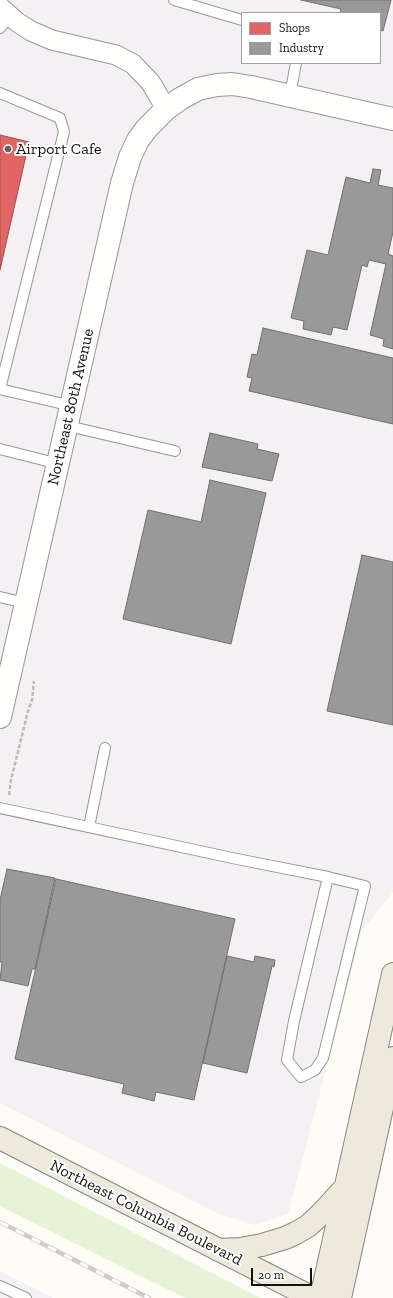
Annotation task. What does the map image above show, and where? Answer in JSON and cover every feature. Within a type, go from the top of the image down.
[{"type":"main road","points":[[321,1298],[393,974]]},
{"type":"main road","points":[[340,1298],[393,1058]]},
{"type":"main road","name":"Northeast Columbia Boulevard","points":[[0,1138],[313,1298]]},
{"type":"main road","points":[[218,1250],[240,1249],[262,1245],[296,1233],[308,1226],[322,1214],[345,1188]]},
{"type":"street","points":[[3,17],[52,40],[116,55],[133,64],[150,83],[166,109]]},
{"type":"street","name":"Northeast 80th Avenue","points":[[0,717],[121,191],[130,157],[138,140],[147,128],[166,109],[180,99],[198,90],[217,85],[232,84],[251,87],[393,119]]},
{"type":"lane","points":[[174,0],[190,2],[241,20]]},
{"type":"lane","points":[[290,96],[296,64]]},
{"type":"lane","points":[[0,93],[60,118],[64,132],[0,389],[70,416],[175,451]]},
{"type":"lane","points":[[0,449],[59,464]]},
{"type":"lane","points":[[0,597],[26,603]]},
{"type":"lane","points":[[89,827],[105,748]]},
{"type":"lane","points":[[4,809],[328,877],[365,886],[323,1058],[315,1070],[301,1077],[287,1060],[328,877]]},
{"type":"lane","points":[[0,1286],[26,1298]]},
{"type":"path","points":[[4,809],[32,700],[34,681]]},
{"type":"shaded area","points":[[0,0],[393,0],[393,892],[362,931],[288,1214],[255,1225],[219,1214],[0,1103]]},
{"type":"shaded area","points":[[0,1271],[53,1298],[0,1298]]},
{"type":"green space","points":[[0,1163],[260,1298],[185,1298],[0,1206]]},
{"type":"building: Shops","points":[[0,135],[29,142],[0,270]]},
{"type":"building: Industry","points":[[301,0],[391,0],[383,31],[381,30],[381,12],[340,12],[341,9]]},
{"type":"building: Industry","points":[[373,169],[381,170],[378,185],[393,188],[393,232],[388,254],[393,256],[393,349],[383,346],[384,339],[370,335],[386,264],[369,260],[367,267],[362,265],[347,330],[333,327],[331,335],[303,329],[304,321],[291,318],[307,250],[328,255],[346,177],[370,183]]},
{"type":"building: Industry","points":[[263,328],[393,358],[393,424],[249,391],[252,378],[247,377],[252,354],[257,355]]},
{"type":"building: Industry","points":[[210,433],[258,444],[257,449],[279,454],[272,481],[202,467]]},
{"type":"building: Industry","points":[[210,480],[266,493],[231,644],[123,619],[148,510],[201,522]]},
{"type":"building: Industry","points":[[362,555],[393,562],[393,725],[327,711]]},
{"type":"building: Industry","points":[[7,869],[55,878],[35,969],[32,969],[28,986],[0,980],[2,962],[0,962],[0,900]]},
{"type":"building: Industry","points":[[56,879],[235,919],[194,1100],[156,1092],[154,1101],[122,1093],[124,1084],[15,1059]]},
{"type":"building: Industry","points":[[227,956],[254,962],[255,956],[275,960],[274,967],[272,966],[247,1073],[203,1063]]},
{"type":"railway","points":[[0,1222],[149,1298]]},
{"type":"place","name":"Airport Cafe","points":[[8,149]]}]
